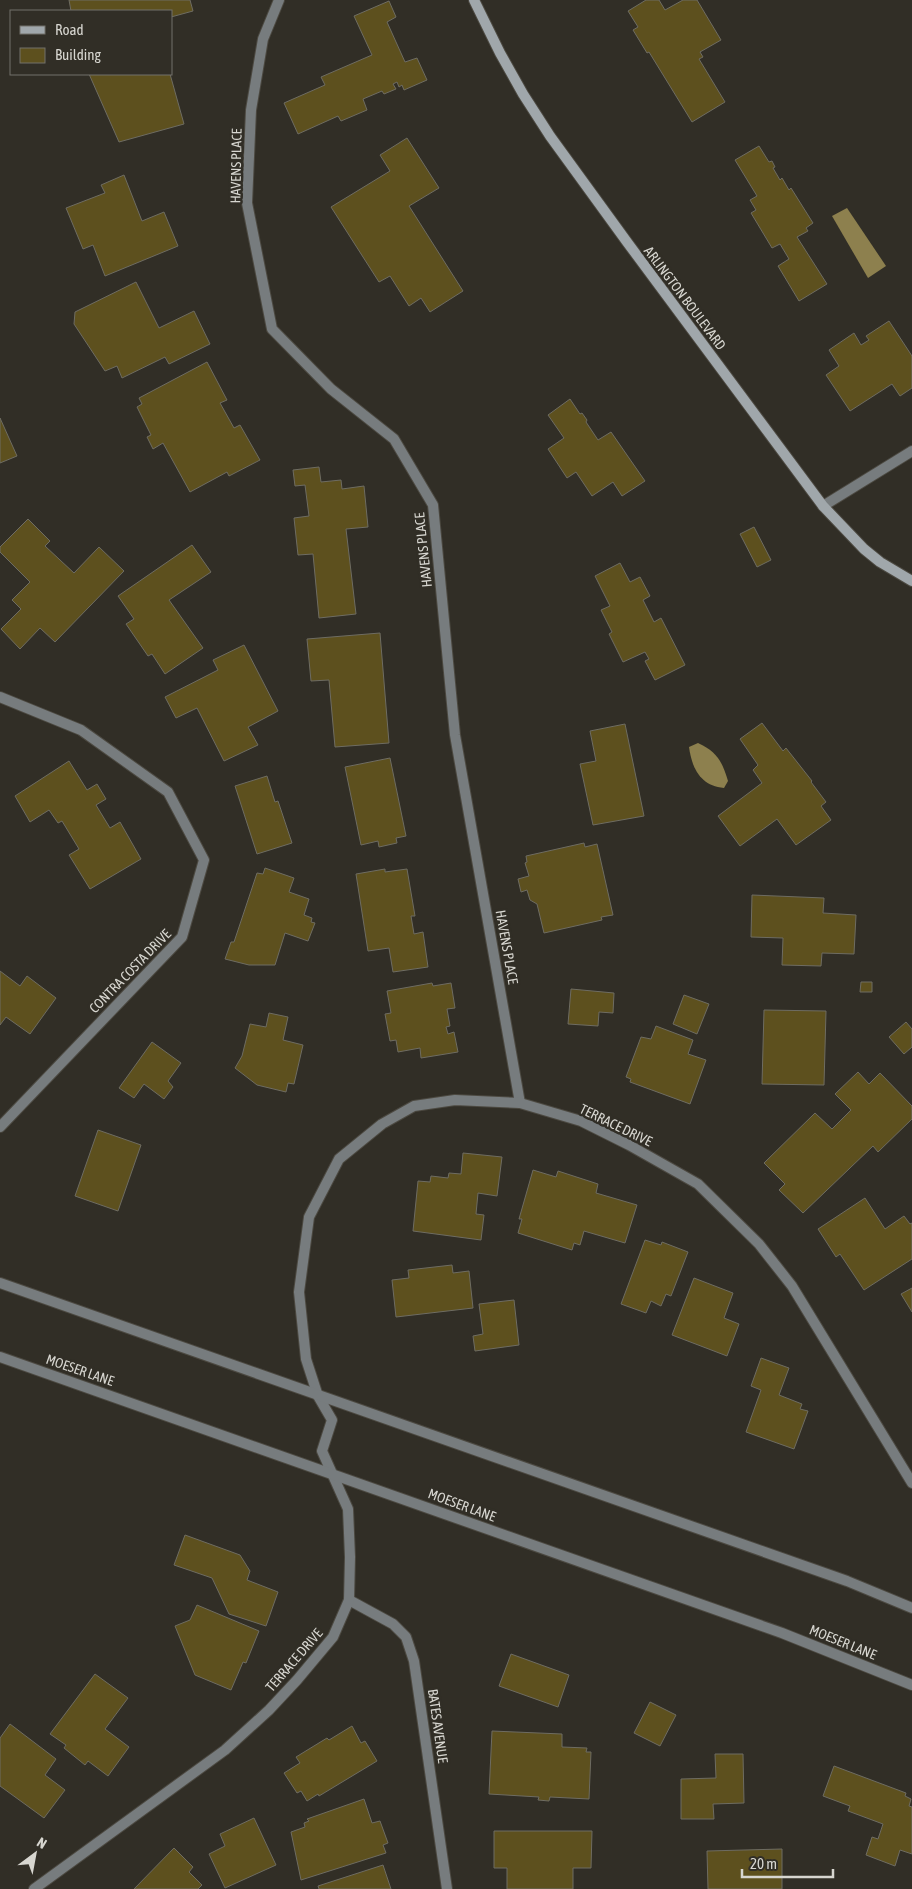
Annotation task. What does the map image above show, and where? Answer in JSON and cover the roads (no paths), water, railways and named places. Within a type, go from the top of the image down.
[{"type":"main road","name":"ARLINGTON BOULEVARD","points":[[474,0],[509,69],[550,136],[823,506],[864,549],[880,562],[912,581]]},
{"type":"street","name":"HAVENS PLACE","points":[[280,0],[263,39],[251,110],[247,203],[272,329],[331,389],[394,439],[433,505],[455,736],[520,1103]]},
{"type":"street","points":[[823,506],[912,451]]},
{"type":"street","name":"CONTRA COSTA DRIVE","points":[[0,697],[81,730],[168,792],[204,860],[182,937],[0,1127]]},
{"type":"street","name":"TERRACE DRIVE","points":[[34,1889],[225,1750],[269,1710],[333,1637],[349,1600],[348,1509],[322,1451],[332,1420],[318,1396],[306,1358],[299,1292],[309,1217],[339,1159],[382,1124],[414,1106],[455,1100],[520,1103],[581,1121],[698,1184],[759,1244],[792,1286],[912,1483]]},
{"type":"street","points":[[0,1283],[847,1581],[912,1608]]},
{"type":"street","name":"MOESER LANE","points":[[0,1357],[782,1632],[912,1685]]},
{"type":"street","name":"BATES AVENUE","points":[[349,1600],[393,1624],[406,1637],[414,1661],[447,1889]]}]
